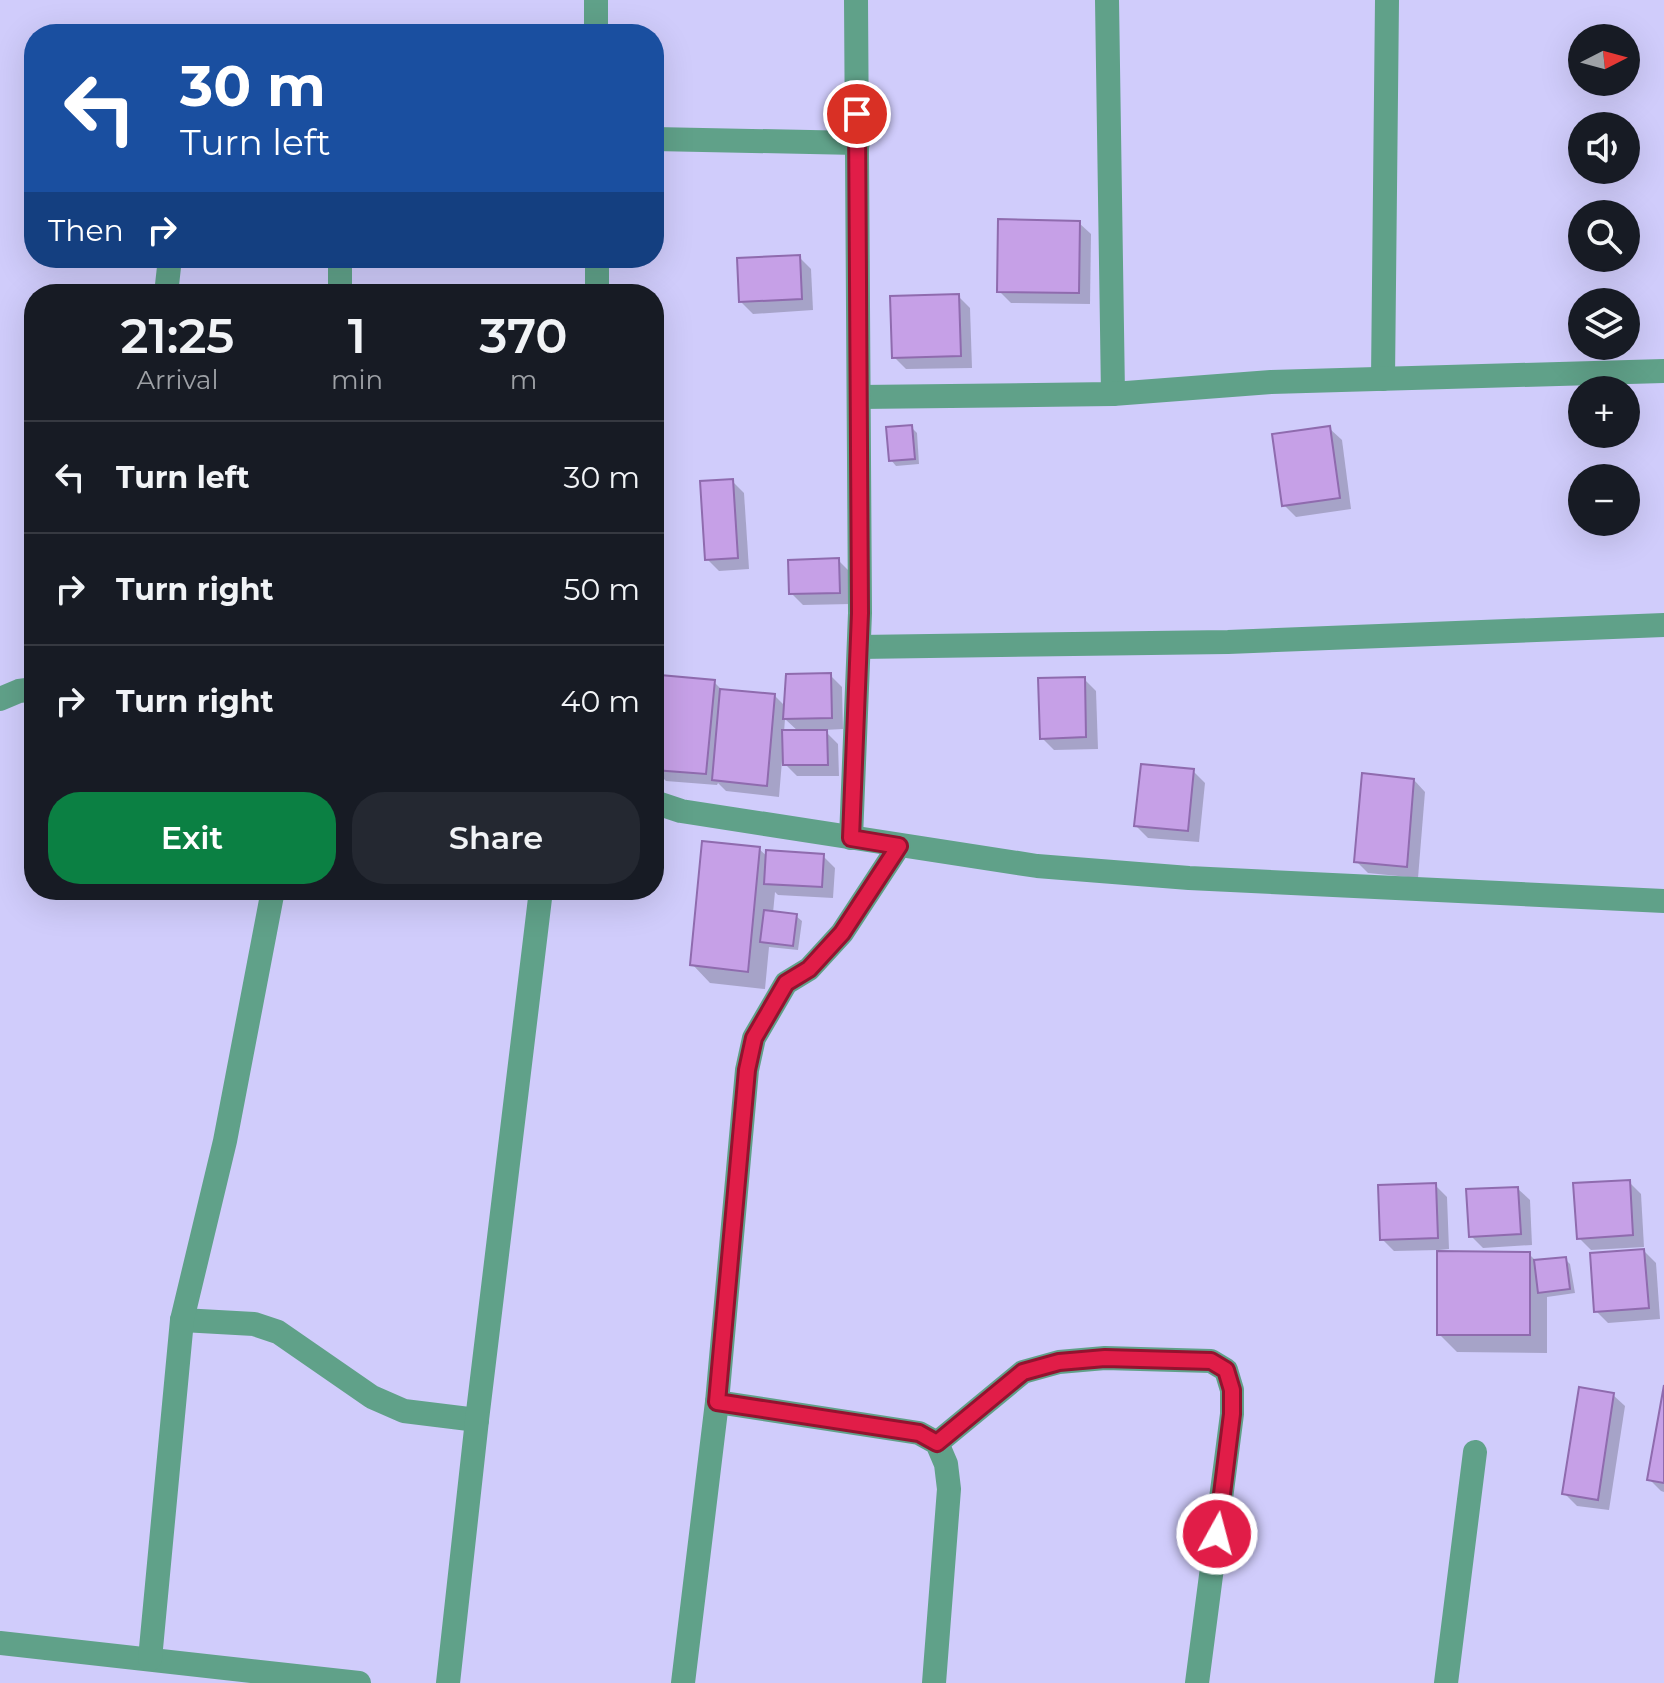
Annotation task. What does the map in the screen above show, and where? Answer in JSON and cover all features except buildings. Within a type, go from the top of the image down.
[{"type":"street","points":[[596,0],[596,24]]},
{"type":"street","points":[[851,838],[859,647],[856,0]]},
{"type":"street","points":[[1107,0],[1113,394]]},
{"type":"street","points":[[1383,379],[1387,0]]},
{"type":"street","points":[[664,139],[858,143]]},
{"type":"street","points":[[860,397],[1113,394],[1271,382],[1664,371]]},
{"type":"street","points":[[859,647],[1228,642],[1664,625]]},
{"type":"street","points":[[0,699],[24,690]]},
{"type":"street","points":[[664,805],[681,811],[1037,866],[1189,878],[1664,901]]},
{"type":"street","points":[[683,1683],[717,1402],[747,1070],[754,1038],[786,983],[809,969],[842,933],[899,846]]},
{"type":"street","points":[[150,1659],[182,1320],[225,1141],[271,900]]},
{"type":"street","points":[[448,1683],[540,900]]},
{"type":"street","points":[[182,1320],[254,1324],[278,1332],[372,1397],[404,1411],[477,1420]]},
{"type":"street","points":[[937,1443],[1023,1372],[1059,1362],[1105,1358],[1211,1361],[1226,1370],[1232,1390],[1232,1414],[1197,1683]]},
{"type":"street","points":[[717,1402],[919,1433],[937,1443],[946,1464],[949,1489],[934,1683]]},
{"type":"street","points":[[1446,1683],[1475,1452]]},
{"type":"street","points":[[0,1643],[150,1659],[210,1675],[359,1683]]},
{"type":"route","points":[[857,114],[860,613],[851,838],[899,846],[842,933],[809,969],[786,983],[754,1038],[747,1070],[717,1402],[919,1433],[937,1443],[1023,1372],[1059,1362],[1105,1358],[1211,1361],[1226,1370],[1232,1390],[1232,1414],[1217,1534]]}]
